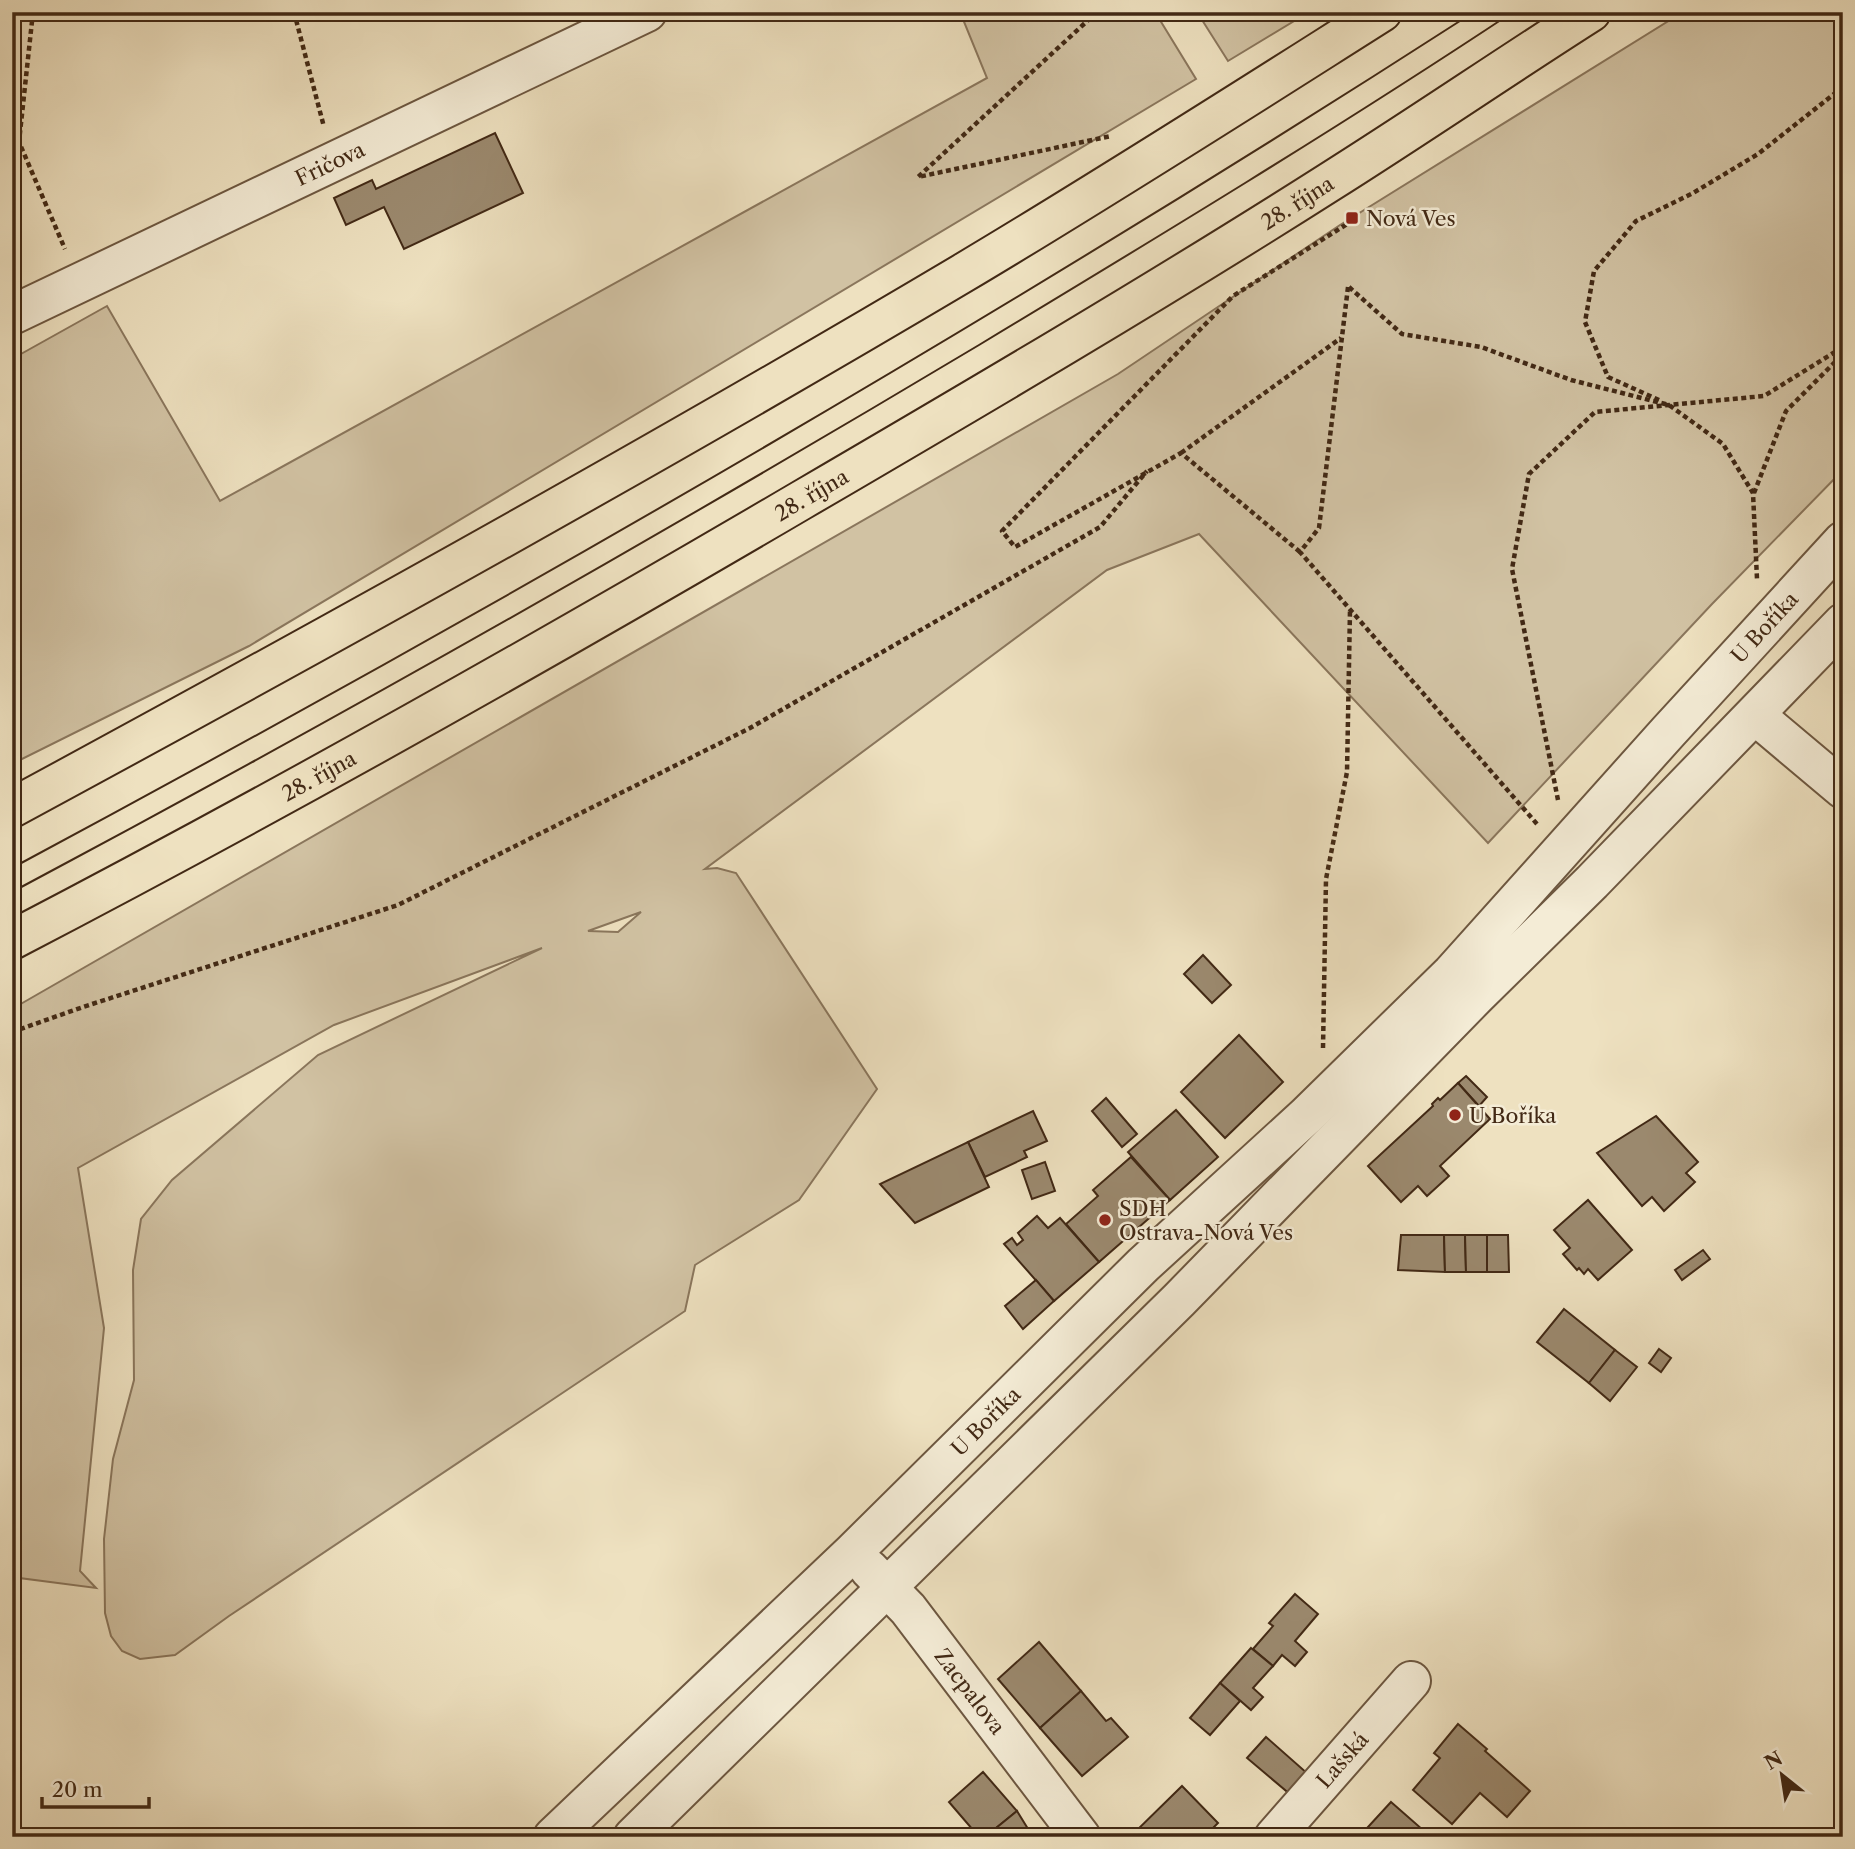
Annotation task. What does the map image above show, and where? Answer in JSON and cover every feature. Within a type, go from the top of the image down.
[{"type":"main road","points":[[12,807],[329,637],[764,389],[962,274],[1148,161],[1382,12]]},
{"type":"main road","name":"28. října","points":[[12,940],[422,719],[869,461],[1110,318],[1330,182],[1591,12]]},
{"type":"street","name":"Fričova","points":[[12,315],[647,12]]},
{"type":"street","name":"U Boříka","points":[[553,1837],[852,1553],[1143,1265],[1306,1116],[1452,973],[1843,541]]},
{"type":"street","points":[[633,1837],[1179,1300],[1476,996],[1592,882],[1843,623]]},
{"type":"street","points":[[1755,715],[1843,789]]},
{"type":"street","points":[[1560,851],[1592,882]]},
{"type":"street","points":[[1143,1265],[1179,1300]]},
{"type":"street","name":"Zacpalova","points":[[852,1553],[888,1586],[908,1609],[1082,1837]]},
{"type":"street","name":"Lašská","points":[[1274,1837],[1411,1681]]},
{"type":"path","points":[[33,12],[19,142],[66,253]]},
{"type":"path","points":[[294,12],[333,162]]},
{"type":"path","points":[[1097,12],[918,177],[1108,137],[1120,130]]},
{"type":"path","points":[[1753,494],[1723,444],[1670,405],[1608,377],[1585,322],[1594,271],[1636,220],[1693,193],[1758,154],[1843,87]]},
{"type":"path","points":[[1341,338],[1181,453],[1015,547],[1002,531],[1233,296],[1355,219]]},
{"type":"path","points":[[1300,552],[1319,528],[1348,286],[1402,334],[1481,347],[1571,380],[1670,405]]},
{"type":"path","points":[[1559,801],[1513,569],[1529,474],[1595,412],[1764,396],[1843,347]]},
{"type":"path","points":[[1759,631],[1753,494],[1786,411],[1843,354]]},
{"type":"path","points":[[1181,453],[1300,552],[1560,851]]},
{"type":"path","points":[[12,1032],[96,1002],[398,905],[750,728],[1088,534],[1100,527],[1147,471]]},
{"type":"path","points":[[1323,1058],[1326,879],[1347,772],[1350,610]]},
{"type":"shaded area","points":[[960,12],[1155,12],[1196,79],[249,646],[12,764],[12,359],[107,306],[220,501],[987,78]]},
{"type":"shaded area","points":[[1197,12],[1309,12],[1228,61]]},
{"type":"shaded area","points":[[1683,12],[1843,12],[1843,470],[1712,604],[1488,843],[1199,534],[1107,570],[705,869],[717,868],[736,873],[877,1089],[799,1200],[695,1265],[685,1311],[229,1616],[175,1655],[140,1659],[122,1651],[111,1636],[105,1613],[104,1539],[113,1459],[134,1380],[133,1270],[141,1219],[172,1180],[318,1055],[542,948],[334,1025],[78,1168],[104,1328],[80,1571],[96,1588],[12,1577],[12,1009],[1118,374],[1340,225]],"holes":[[[641,912],[618,932],[588,931]]]},
{"type":"building","points":[[495,133],[523,193],[404,249],[384,207],[346,225],[334,198],[372,180],[376,189]]},
{"type":"building","points":[[1203,955],[1231,985],[1212,1003],[1184,974]]},
{"type":"building","points":[[1239,1035],[1283,1082],[1225,1138],[1181,1092]]},
{"type":"building","points":[[1466,1076],[1487,1097],[1479,1106],[1458,1083]]},
{"type":"building","points":[[1458,1083],[1490,1119],[1440,1166],[1449,1176],[1427,1196],[1418,1186],[1401,1202],[1368,1166],[1433,1106],[1438,1098],[1440,1100]]},
{"type":"building","points":[[1106,1098],[1137,1134],[1122,1147],[1092,1111]]},
{"type":"building","points":[[1176,1110],[1218,1157],[1170,1200],[1128,1152]]},
{"type":"building","points":[[1033,1111],[1047,1141],[1024,1151],[1027,1157],[985,1177],[968,1142]]},
{"type":"building","points":[[1656,1116],[1698,1162],[1686,1173],[1695,1182],[1664,1211],[1652,1197],[1642,1206],[1597,1153]]},
{"type":"building","points":[[968,1142],[989,1187],[915,1223],[880,1184]]},
{"type":"building","points":[[1131,1157],[1170,1200],[1099,1262],[1066,1224],[1098,1196],[1093,1190]]},
{"type":"building","points":[[1045,1162],[1055,1191],[1032,1199],[1022,1170]]},
{"type":"building","points":[[1588,1200],[1632,1250],[1598,1280],[1588,1269],[1584,1274],[1579,1268],[1577,1270],[1563,1254],[1570,1248],[1554,1230]]},
{"type":"building","points":[[1037,1216],[1048,1228],[1060,1218],[1099,1262],[1054,1301],[1004,1244],[1012,1238],[1017,1245],[1023,1240],[1018,1233]]},
{"type":"building","points":[[1401,1235],[1444,1235],[1445,1272],[1398,1270]]},
{"type":"building","points":[[1444,1235],[1465,1235],[1466,1272],[1445,1272]]},
{"type":"building","points":[[1465,1235],[1487,1235],[1487,1272],[1466,1272]]},
{"type":"building","points":[[1487,1235],[1508,1235],[1509,1272],[1487,1272]]},
{"type":"building","points":[[1703,1250],[1710,1259],[1682,1280],[1675,1270]]},
{"type":"building","points":[[1036,1280],[1054,1301],[1023,1329],[1005,1306]]},
{"type":"building","points":[[1564,1309],[1615,1350],[1589,1383],[1537,1342]]},
{"type":"building","points":[[1659,1349],[1671,1358],[1661,1372],[1649,1363]]},
{"type":"building","points":[[1615,1350],[1637,1367],[1610,1401],[1589,1383]]},
{"type":"building","points":[[1295,1594],[1318,1614],[1295,1641],[1307,1652],[1295,1666],[1282,1655],[1273,1666],[1253,1649],[1273,1626],[1269,1623]]},
{"type":"building","points":[[1039,1642],[1081,1691],[1040,1728],[998,1679]]},
{"type":"building","points":[[1251,1648],[1273,1666],[1253,1688],[1263,1697],[1251,1710],[1220,1683]]},
{"type":"building","points":[[1220,1683],[1240,1701],[1210,1735],[1190,1718]]},
{"type":"building","points":[[1081,1691],[1106,1721],[1111,1718],[1128,1737],[1082,1776],[1040,1728]]},
{"type":"building","points":[[1458,1724],[1530,1791],[1507,1817],[1480,1793],[1452,1824],[1413,1790],[1440,1758],[1434,1753]]},
{"type":"building","points":[[1266,1737],[1308,1774],[1291,1795],[1247,1758]]},
{"type":"building","points":[[983,1772],[1017,1811],[985,1837],[979,1837],[949,1802]]},
{"type":"building","points":[[1182,1786],[1218,1823],[1204,1837],[1137,1837],[1134,1833]]},
{"type":"building","points":[[1391,1802],[1423,1830],[1417,1837],[1370,1837],[1374,1833],[1368,1827]]},
{"type":"building","points":[[1017,1811],[1033,1837],[985,1837]]},
{"type":"tram line","points":[[12,868],[384,665],[752,455],[1115,237],[1474,12]]},
{"type":"tram line","points":[[12,892],[378,693],[860,416],[1247,182],[1513,12]]},
{"type":"place","name":"Nová Ves","points":[[1352,218]]},
{"type":"place","name":"U Boříka","points":[[1455,1115]]},
{"type":"place","name":"SDH Ostrava-Nová Ves","points":[[1105,1220]]}]
